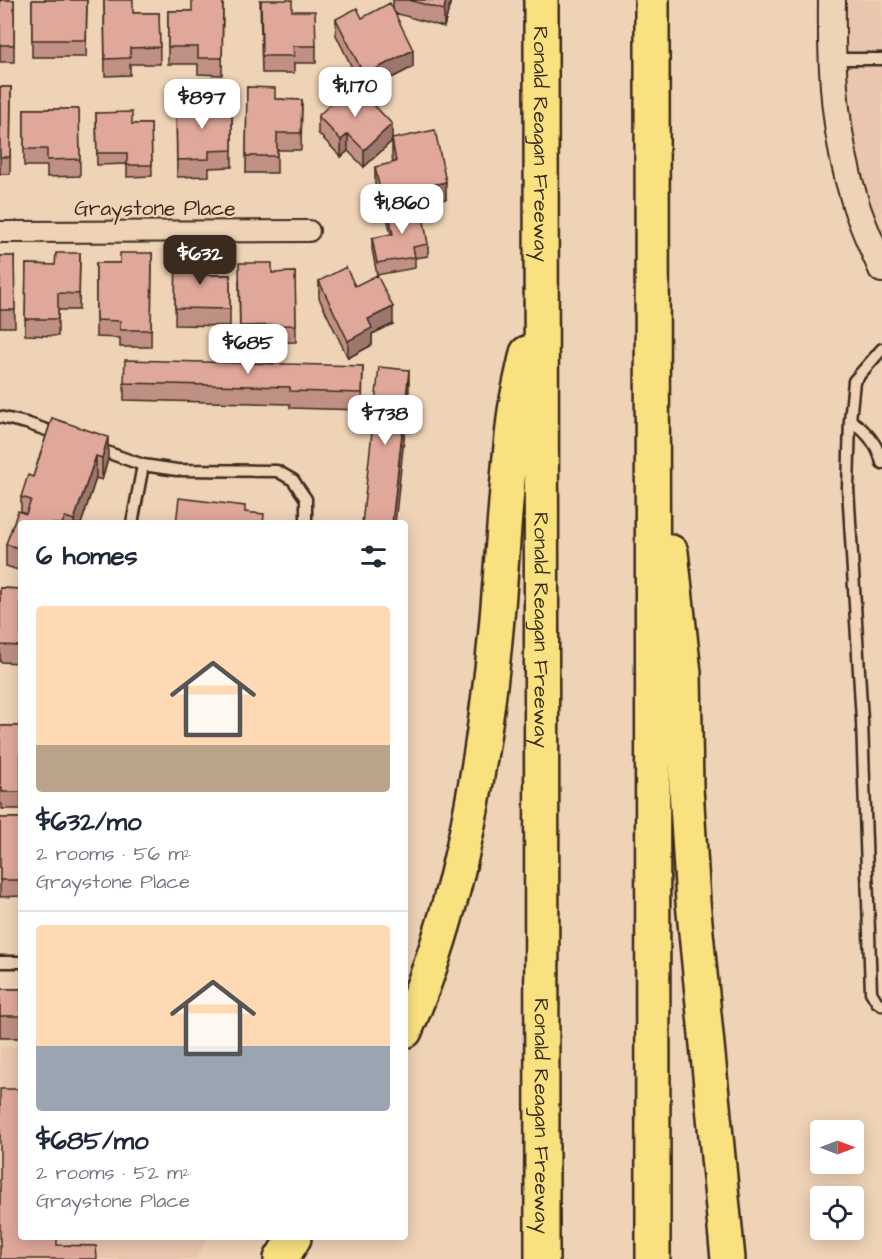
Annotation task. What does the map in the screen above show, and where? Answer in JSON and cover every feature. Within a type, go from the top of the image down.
[{"type":"highway","name":"Ronald Reagan Freeway","points":[[541,0],[542,1259]]},
{"type":"highway","points":[[652,0],[653,1259]]},
{"type":"highway","points":[[408,1024],[446,915],[470,819],[492,670],[516,409],[542,286]]},
{"type":"highway","points":[[653,374],[684,673],[686,788],[693,902],[728,1259]]},
{"type":"highway","points":[[281,1259],[293,1240]]},
{"type":"street","points":[[831,0],[833,101],[843,156],[856,206],[882,269]]},
{"type":"street","name":"Graystone Place","points":[[0,232],[309,231]]},
{"type":"lane","points":[[832,59],[882,59]]},
{"type":"lane","points":[[882,349],[854,381],[850,420],[848,488],[862,721],[870,992],[882,1005]]},
{"type":"lane","points":[[0,417],[26,423],[143,465],[177,470],[277,471],[294,480],[306,500],[306,520]]},
{"type":"lane","points":[[850,420],[863,429],[880,454],[882,464]]},
{"type":"lane","points":[[133,520],[143,465]]},
{"type":"lane","points":[[0,962],[18,962]]},
{"type":"shaded area","points":[[839,0],[882,0],[882,251],[858,201],[839,69]]},
{"type":"shaded area","points":[[0,1047],[18,1047],[18,1240],[206,1240],[196,1259],[0,1259]]},
{"type":"building","points":[[0,0],[14,0],[14,45],[0,45]]},
{"type":"building","points":[[32,0],[87,0],[86,40],[32,40]]},
{"type":"building","points":[[104,0],[133,0],[133,13],[159,13],[160,47],[130,48],[130,58],[105,59]]},
{"type":"building","points":[[192,0],[223,0],[222,58],[198,58],[198,47],[168,47],[168,11],[192,11]]},
{"type":"building","points":[[261,0],[292,0],[292,11],[315,11],[316,46],[293,46],[294,56],[262,56]]},
{"type":"building","points":[[409,0],[446,0],[444,10]]},
{"type":"building","points":[[390,3],[413,50],[364,75],[336,19],[357,8],[362,18]]},
{"type":"building","points":[[353,83],[392,124],[364,150],[348,134],[341,140],[318,116]]},
{"type":"building","points":[[0,87],[11,87],[10,157],[0,157]]},
{"type":"building","points":[[247,87],[275,88],[275,99],[302,100],[301,133],[277,133],[277,156],[246,156]]},
{"type":"building","points":[[209,100],[209,109],[232,108],[232,150],[209,151],[209,159],[177,160],[176,101]]},
{"type":"building","points":[[24,109],[79,109],[80,159],[47,160],[47,149],[24,149]]},
{"type":"building","points":[[132,112],[132,124],[151,124],[152,165],[127,165],[127,153],[97,153],[96,113]]},
{"type":"building","points":[[435,130],[446,182],[381,195],[375,167],[396,162],[392,139]]},
{"type":"building","points":[[421,204],[428,244],[413,247],[415,257],[377,263],[372,238],[393,234],[388,210]]},
{"type":"building","points":[[56,253],[80,253],[79,294],[58,293],[58,319],[25,319],[26,264],[55,265]]},
{"type":"building","points":[[120,253],[152,253],[151,330],[120,330],[120,321],[96,320],[96,263],[120,263]]},
{"type":"building","points":[[176,255],[203,255],[203,275],[230,275],[230,309],[175,308]]},
{"type":"building","points":[[0,256],[14,256],[15,310],[0,310]]},
{"type":"building","points":[[239,263],[272,263],[272,273],[295,272],[296,325],[240,326]]},
{"type":"building","points":[[346,267],[355,286],[377,275],[393,307],[368,319],[372,328],[348,341],[319,281]]},
{"type":"building","points":[[125,360],[363,366],[362,393],[290,391],[290,387],[124,383]]},
{"type":"building","points":[[379,367],[409,370],[392,520],[362,520]]},
{"type":"building","points":[[52,418],[108,437],[102,458],[96,456],[74,520],[65,517],[64,520],[18,520],[18,548],[6,544],[18,511],[26,514],[31,500],[21,497],[28,475],[33,477]]},
{"type":"building","points":[[179,498],[245,506],[245,512],[264,514],[263,520],[176,520]]},
{"type":"building","points":[[0,588],[18,589],[18,646],[0,645]]},
{"type":"building","points":[[0,726],[18,726],[18,792],[2,792],[2,787],[0,787]]},
{"type":"building","points":[[0,818],[18,818],[18,880],[0,880]]},
{"type":"building","points":[[0,989],[18,989],[18,1016],[0,1016]]},
{"type":"building","points":[[0,1089],[18,1089],[18,1240],[57,1240],[57,1245],[96,1246],[97,1259],[0,1259]]}]
